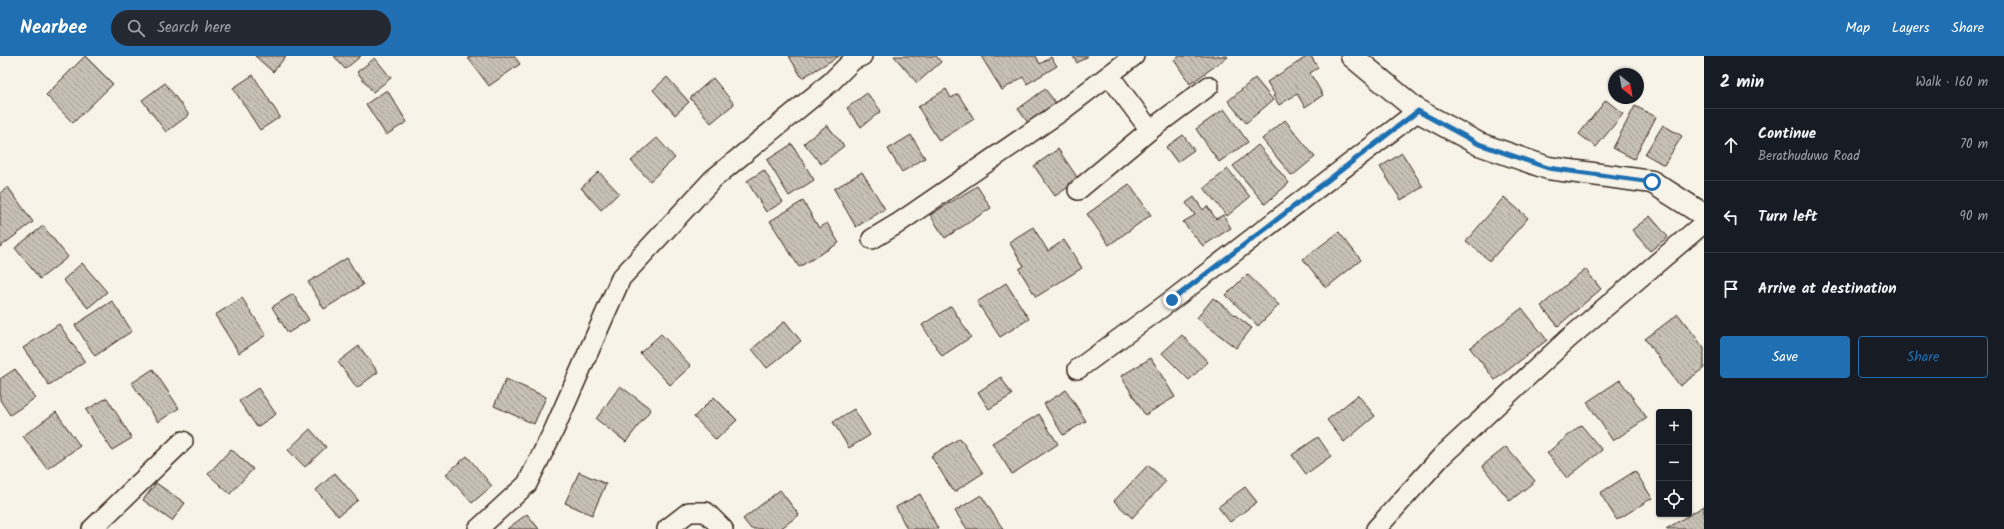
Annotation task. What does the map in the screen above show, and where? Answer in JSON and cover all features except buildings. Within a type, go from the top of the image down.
[{"type":"street","points":[[478,529],[527,484],[554,430],[621,278],[712,179],[831,82],[853,60],[862,56]]},
{"type":"street","points":[[872,239],[897,224],[1052,117],[1134,56]]},
{"type":"street","points":[[1352,56],[1418,111],[1479,144],[1548,168],[1652,182],[1704,215]]},
{"type":"street","points":[[1109,75],[1150,130]]},
{"type":"street","points":[[1078,190],[1150,130],[1209,86]]},
{"type":"street","points":[[1078,369],[1179,296],[1418,111]]},
{"type":"street","points":[[1376,529],[1442,456],[1568,339],[1704,223]]},
{"type":"street","points":[[92,529],[183,441]]},
{"type":"street","points":[[668,529],[689,512],[706,512],[723,529]]},
{"type":"route","points":[[1172,300],[1418,111],[1479,144],[1548,168],[1652,182]]}]
